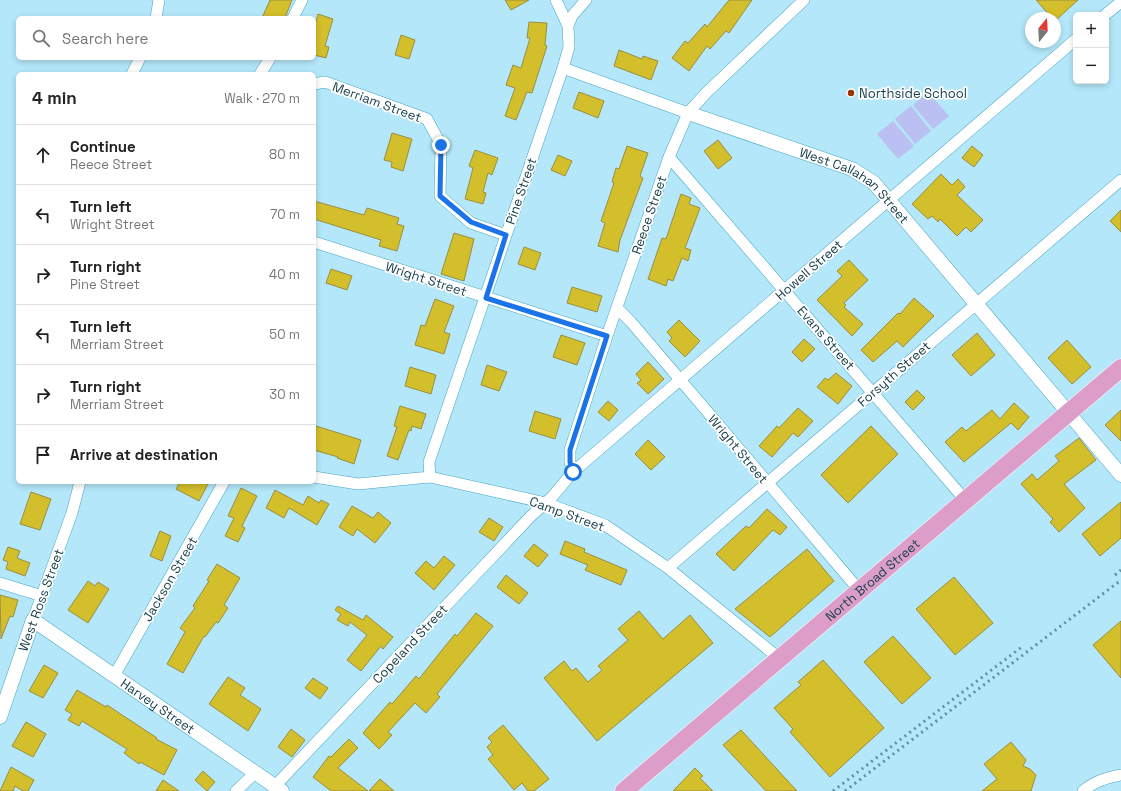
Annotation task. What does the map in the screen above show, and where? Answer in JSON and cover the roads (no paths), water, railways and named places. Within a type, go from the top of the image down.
[{"type":"main road","name":"North Broad Street","points":[[624,791],[1121,368]]},
{"type":"street","points":[[156,16],[159,0]]},
{"type":"street","points":[[294,16],[302,0]]},
{"type":"street","points":[[556,0],[568,26]]},
{"type":"street","points":[[568,26],[572,16],[586,0]]},
{"type":"street","name":"Reece Street","points":[[573,472],[570,462],[570,450],[607,336],[669,157],[688,113],[706,93],[804,0]]},
{"type":"street","points":[[1109,12],[1121,2]]},
{"type":"street","name":"Pine Street","points":[[430,477],[429,462],[563,68],[569,47],[568,26]]},
{"type":"street","name":"Howell Street","points":[[546,503],[573,472],[1073,42]]},
{"type":"street","points":[[133,72],[139,60]]},
{"type":"street","points":[[261,72],[269,60]]},
{"type":"street","name":"West Callahan Street","points":[[563,68],[688,113],[852,169],[874,183],[978,303],[1121,475]]},
{"type":"street","name":"Merriam Street","points":[[316,84],[325,82],[427,119],[441,145],[440,196],[471,222],[506,235]]},
{"type":"street","name":"Evans Street","points":[[669,157],[966,501]]},
{"type":"street","name":"Forsyth Street","points":[[668,568],[1121,180]]},
{"type":"street","name":"Wright Street","points":[[316,243],[607,336]]},
{"type":"street","name":"Wright Street","points":[[617,308],[859,590]]},
{"type":"street","name":"Camp Street","points":[[316,477],[358,484],[430,477],[546,503],[605,526],[668,568],[780,659]]},
{"type":"street","name":"West Ross Street","points":[[0,717],[72,513],[79,484]]},
{"type":"street","name":"Jackson Street","points":[[114,676],[223,484]]},
{"type":"street","name":"Copeland Street","points":[[278,789],[526,521],[546,503]]},
{"type":"street","points":[[0,583],[42,596]]},
{"type":"street","name":"Harvey Street","points":[[33,620],[278,789]]},
{"type":"street","points":[[236,791],[255,773]]},
{"type":"street","points":[[1083,791],[1093,783],[1106,778],[1121,775]]},
{"type":"railway","points":[[1115,575],[1121,570]]},
{"type":"railway","points":[[845,791],[1121,580]]},
{"type":"railway","points":[[833,791],[1023,646]]},
{"type":"place","name":"Northside School","points":[[851,93]]}]
